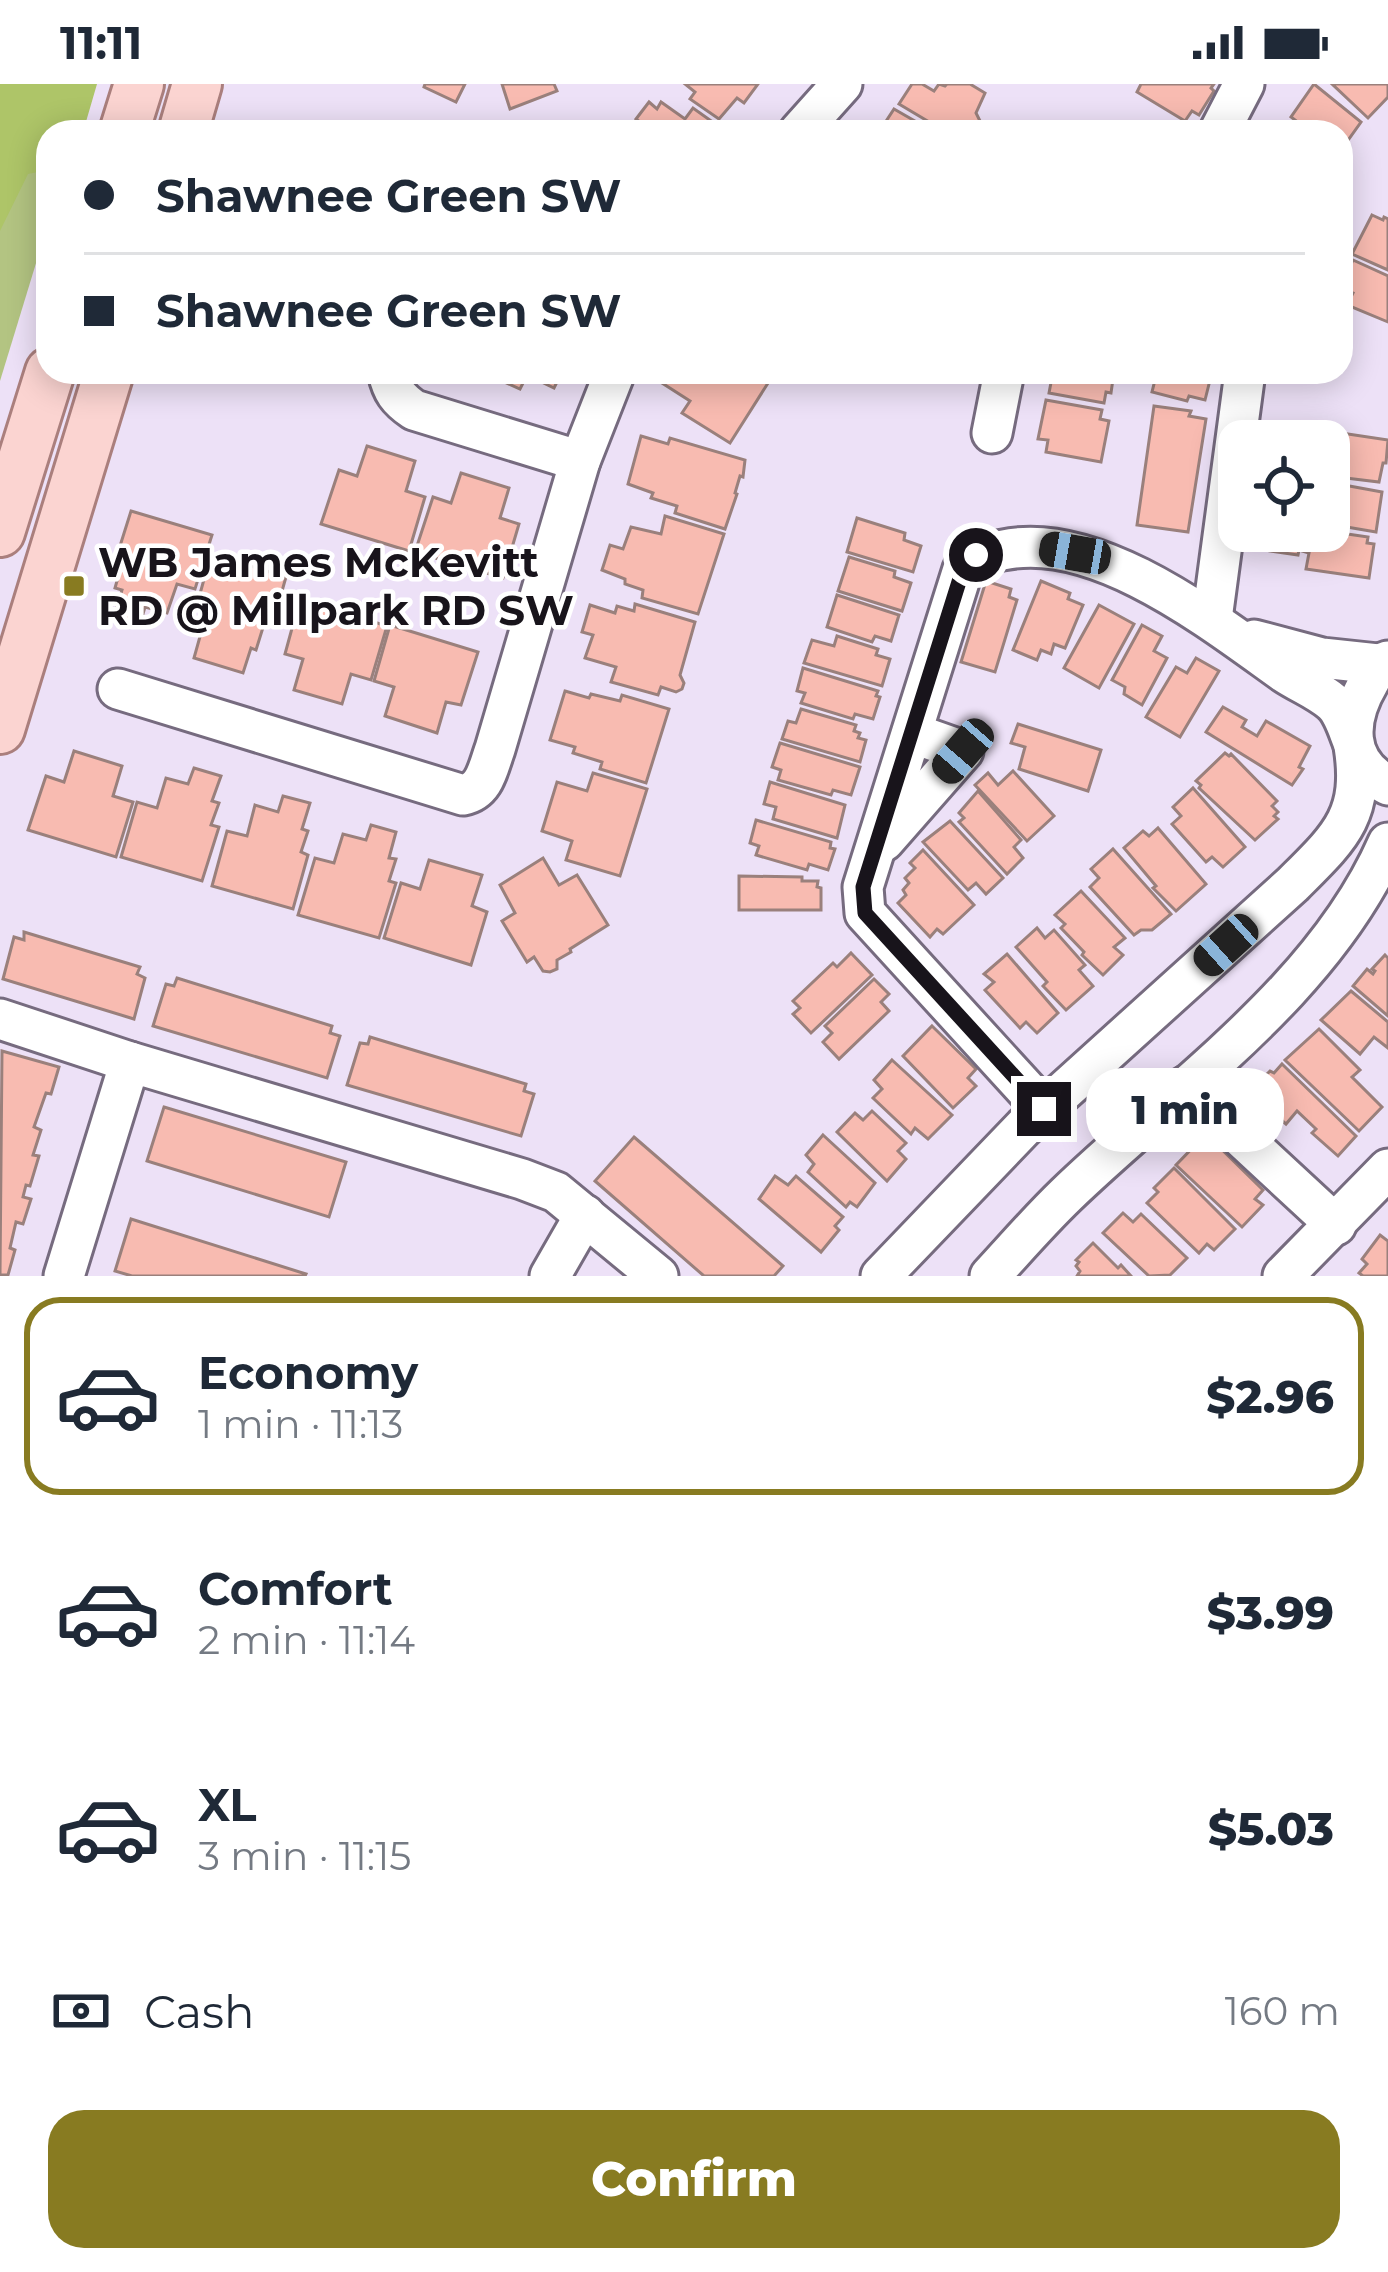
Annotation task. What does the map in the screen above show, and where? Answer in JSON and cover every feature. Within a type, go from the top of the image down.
[{"type":"main road","points":[[128,120],[139,84]]},
{"type":"main road","points":[[186,120],[197,84]]},
{"type":"main road","points":[[0,532],[46,384]]},
{"type":"main road","points":[[0,729],[105,384]]},
{"type":"street","points":[[810,120],[842,84]]},
{"type":"street","points":[[1225,120],[1244,84]]},
{"type":"street","points":[[391,384],[401,401],[414,410],[580,461]]},
{"type":"street","points":[[118,689],[463,795],[472,793],[480,787],[495,749],[580,461],[610,384]]},
{"type":"street","points":[[992,434],[999,384]]},
{"type":"street","points":[[1224,628],[1244,384]]},
{"type":"street","points":[[1044,1109],[865,913],[863,887],[963,569],[976,555],[1028,545],[1075,553],[1123,570],[1224,628],[1336,704],[1364,765],[1388,785]]},
{"type":"street","points":[[1224,628],[1322,658],[1383,662]]},
{"type":"street","points":[[881,1276],[1044,1109],[1331,846],[1355,802],[1359,779],[1352,722],[1357,701],[1383,662]]},
{"type":"street","points":[[875,851],[963,751],[912,733]]},
{"type":"street","points":[[990,1276],[1064,1196],[1254,1026],[1313,959],[1361,894],[1388,843]]},
{"type":"street","points":[[0,1019],[556,1192],[658,1276]]},
{"type":"street","points":[[64,1276],[130,1062]]},
{"type":"street","points":[[1186,1086],[1336,1225]]},
{"type":"street","points":[[1283,1276],[1388,1169]]},
{"type":"street","points":[[550,1276],[585,1215]]},
{"type":"green space","points":[[0,84],[36,120],[36,263],[0,381]]},
{"type":"green space","points":[[0,84],[97,84],[86,120],[36,120],[36,172],[28,174],[0,231]]},
{"type":"building","points":[[425,84],[465,84],[456,102]]},
{"type":"building","points":[[502,84],[554,84],[557,91],[510,109]]},
{"type":"building","points":[[685,84],[758,84],[744,103],[737,98],[719,119],[690,99],[695,92]]},
{"type":"building","points":[[912,84],[934,91],[939,84],[970,84],[985,93],[976,113],[980,120],[926,120],[899,104]]},
{"type":"building","points":[[1141,84],[1214,84],[1199,115],[1192,111],[1186,120],[1137,92]]},
{"type":"building","points":[[1314,84],[1361,122],[1353,133],[1353,120],[1291,117]]},
{"type":"building","points":[[1332,84],[1388,84],[1388,97],[1368,118]]},
{"type":"building","points":[[649,102],[657,109],[661,102],[685,119],[693,108],[710,120],[637,120]]},
{"type":"building","points":[[894,109],[913,120],[887,120]]},
{"type":"building","points":[[1372,215],[1388,219],[1388,270],[1353,252]]},
{"type":"building","points":[[1353,260],[1388,276],[1388,322],[1353,307]]},
{"type":"building","points":[[664,384],[767,384],[730,443],[682,413],[690,401]]},
{"type":"building","points":[[1051,384],[1112,384],[1104,403],[1049,393]]},
{"type":"building","points":[[1154,384],[1209,384],[1205,400],[1189,396],[1187,401],[1152,392]]},
{"type":"building","points":[[1046,400],[1102,410],[1100,419],[1109,421],[1101,462],[1046,452],[1048,440],[1038,439]]},
{"type":"building","points":[[1154,406],[1191,411],[1189,416],[1206,419],[1188,532],[1137,525]]},
{"type":"building","points":[[1350,434],[1388,440],[1379,482],[1350,479]]},
{"type":"building","points":[[641,436],[668,444],[670,438],[745,460],[725,529],[675,513],[677,506],[628,484]]},
{"type":"building","points":[[367,446],[415,461],[406,491],[425,497],[409,551],[321,524],[339,470],[357,476]]},
{"type":"building","points":[[461,473],[509,488],[500,518],[519,524],[503,578],[415,552],[433,497],[451,503]]},
{"type":"building","points":[[1350,486],[1382,492],[1376,532],[1350,528]]},
{"type":"building","points":[[131,511],[212,535],[195,589],[177,584],[167,613],[145,607],[140,624],[114,616],[122,590],[115,588],[121,567],[114,565]]},
{"type":"building","points":[[665,516],[724,534],[698,614],[642,598],[643,590],[602,570],[610,545],[623,549],[631,527],[661,534]]},
{"type":"building","points":[[857,518],[905,533],[904,540],[921,546],[913,572],[847,552]]},
{"type":"building","points":[[1350,534],[1368,537],[1367,543],[1374,544],[1369,578],[1306,569],[1309,553],[1350,552]]},
{"type":"building","points":[[211,554],[286,577],[273,623],[265,621],[243,673],[194,658],[204,603],[198,601]]},
{"type":"building","points":[[849,557],[895,571],[894,577],[911,583],[902,611],[838,591]]},
{"type":"building","points":[[986,581],[1011,589],[1009,597],[1017,600],[995,672],[961,662]]},
{"type":"building","points":[[1041,581],[1070,593],[1068,599],[1083,605],[1065,648],[1054,644],[1051,654],[1041,650],[1037,660],[1013,650]]},
{"type":"building","points":[[837,595],[899,615],[891,641],[875,636],[872,642],[827,627]]},
{"type":"building","points":[[300,599],[387,626],[371,680],[351,674],[342,704],[294,690],[303,659],[285,654]]},
{"type":"building","points":[[635,604],[695,622],[680,675],[682,689],[661,687],[658,695],[611,682],[616,667],[585,658],[593,635],[582,632],[590,605],[615,613],[617,606],[634,611]]},
{"type":"building","points":[[1099,605],[1134,624],[1099,688],[1064,668]]},
{"type":"building","points":[[390,625],[478,652],[461,705],[446,702],[437,733],[385,716],[394,687],[374,681]]},
{"type":"building","points":[[1142,625],[1162,636],[1154,651],[1167,658],[1142,705],[1112,680]]},
{"type":"building","points":[[837,636],[878,649],[876,655],[890,659],[882,686],[804,663],[812,640],[834,646]]},
{"type":"building","points":[[1196,658],[1219,671],[1180,737],[1146,717],[1176,667],[1187,673]]},
{"type":"building","points":[[803,668],[878,691],[873,719],[855,714],[853,719],[801,703],[805,693],[797,691]]},
{"type":"building","points":[[565,691],[620,701],[622,695],[669,709],[646,783],[600,769],[602,762],[550,740]]},
{"type":"building","points":[[1223,707],[1246,720],[1242,727],[1257,736],[1266,721],[1310,746],[1292,785],[1206,732]]},
{"type":"building","points":[[801,709],[856,725],[858,738],[866,740],[860,762],[782,739],[788,721],[796,723]]},
{"type":"building","points":[[1018,724],[1101,750],[1088,791],[1019,769],[1025,747],[1011,743]]},
{"type":"building","points":[[780,743],[860,767],[851,795],[833,790],[831,795],[778,780],[781,770],[772,767]]},
{"type":"building","points":[[74,751],[122,766],[113,796],[133,802],[116,857],[28,830],[46,776],[64,782]]},
{"type":"building","points":[[1225,753],[1277,801],[1272,806],[1278,819],[1255,840],[1196,781]]},
{"type":"building","points":[[194,768],[221,776],[212,801],[219,803],[211,825],[219,827],[202,881],[121,857],[137,802],[157,808],[166,778],[188,784]]},
{"type":"building","points":[[1013,771],[1054,816],[1027,841],[975,785],[988,773],[998,785]]},
{"type":"building","points":[[593,773],[647,789],[620,876],[566,860],[572,841],[542,831],[557,782],[587,791]]},
{"type":"building","points":[[770,782],[845,805],[837,838],[773,819],[776,807],[764,804]]},
{"type":"building","points":[[1193,788],[1245,847],[1223,867],[1212,857],[1206,862],[1172,824],[1181,816],[1173,807]]},
{"type":"building","points":[[978,791],[1021,840],[1014,847],[1023,858],[1007,874],[959,822],[964,818],[959,813]]},
{"type":"building","points":[[283,796],[310,803],[301,852],[308,855],[293,909],[212,886],[227,831],[247,836],[255,805],[278,812]]},
{"type":"building","points":[[756,820],[831,842],[830,848],[835,849],[828,870],[809,864],[807,870],[756,855],[759,846],[750,843]]},
{"type":"building","points":[[950,821],[1003,878],[986,894],[976,883],[968,890],[923,842]]},
{"type":"building","points":[[371,825],[396,832],[389,858],[396,859],[389,881],[396,883],[379,938],[298,915],[315,858],[334,863],[343,834],[366,840]]},
{"type":"building","points":[[1158,828],[1206,884],[1176,911],[1124,848],[1143,831],[1149,836]]},
{"type":"building","points":[[1113,849],[1171,914],[1152,930],[1134,935],[1090,887],[1099,878],[1091,869]]},
{"type":"building","points":[[923,850],[974,905],[943,934],[937,929],[930,937],[898,903],[906,895],[903,890],[909,883],[905,878],[915,868],[910,863]]},
{"type":"building","points":[[543,858],[559,885],[577,875],[608,925],[570,949],[550,972],[543,971],[534,957],[527,962],[502,921],[515,913],[500,885]]},
{"type":"building","points":[[429,860],[482,875],[472,906],[487,912],[471,965],[384,938],[401,883],[420,889]]},
{"type":"building","points":[[739,876],[818,881],[821,910],[739,910]]},
{"type":"building","points":[[1081,891],[1125,938],[1114,947],[1123,955],[1103,975],[1082,955],[1055,915]]},
{"type":"building","points":[[1037,928],[1045,938],[1054,930],[1085,965],[1079,970],[1093,986],[1066,1010],[1016,947]]},
{"type":"building","points":[[24,932],[140,967],[137,974],[145,978],[134,1019],[3,979],[14,937],[24,940]]},
{"type":"building","points":[[851,953],[872,975],[811,1033],[793,1014],[800,1008],[793,1001],[833,963],[837,967]]},
{"type":"building","points":[[1007,954],[1058,1013],[1037,1033],[1026,1022],[1020,1028],[985,990],[994,982],[984,974]]},
{"type":"building","points":[[1385,955],[1388,1016],[1353,986],[1367,969],[1373,974]]},
{"type":"building","points":[[177,978],[332,1026],[330,1033],[340,1036],[327,1078],[153,1026],[166,984],[174,986]]},
{"type":"building","points":[[874,979],[889,994],[881,1002],[889,1011],[839,1059],[823,1042],[832,1033],[825,1026]]},
{"type":"building","points":[[1351,991],[1388,1022],[1388,1048],[1374,1037],[1360,1054],[1321,1020]]},
{"type":"building","points":[[932,1026],[976,1069],[968,1078],[976,1086],[953,1108],[903,1056]]},
{"type":"building","points":[[1319,1029],[1360,1070],[1352,1077],[1382,1107],[1359,1131],[1285,1060]]},
{"type":"building","points":[[370,1037],[526,1084],[524,1091],[534,1094],[521,1136],[347,1085],[360,1043],[368,1044]]},
{"type":"building","points":[[2,1051],[59,1067],[34,1127],[41,1130],[33,1155],[39,1156],[23,1197],[31,1199],[23,1224],[16,1222],[8,1275],[0,1275]]},
{"type":"building","points":[[892,1060],[952,1115],[928,1139],[915,1128],[911,1134],[873,1098],[882,1089],[874,1080]]},
{"type":"building","points":[[1282,1064],[1356,1136],[1338,1156],[1312,1133],[1316,1129],[1297,1111],[1286,1124],[1249,1092]]},
{"type":"building","points":[[164,1107],[346,1162],[329,1217],[147,1161]]},
{"type":"building","points":[[872,1111],[906,1143],[898,1151],[906,1159],[887,1181],[837,1132],[855,1113],[863,1120]]},
{"type":"building","points":[[1206,1134],[1263,1190],[1255,1199],[1263,1205],[1242,1227],[1176,1165]]},
{"type":"building","points":[[823,1135],[875,1183],[857,1207],[850,1202],[846,1207],[808,1172],[814,1164],[806,1155]]},
{"type":"building","points":[[634,1137],[783,1266],[774,1276],[704,1276],[595,1181]]},
{"type":"building","points":[[1174,1168],[1235,1229],[1214,1250],[1207,1244],[1199,1253],[1147,1203],[1158,1192],[1154,1188]]},
{"type":"building","points":[[775,1176],[788,1185],[796,1176],[843,1217],[821,1252],[759,1199]]},
{"type":"building","points":[[1123,1213],[1133,1222],[1141,1214],[1187,1258],[1170,1275],[1149,1276],[1103,1233]]},
{"type":"building","points":[[131,1219],[306,1274],[132,1276],[115,1271]]},
{"type":"building","points":[[1380,1235],[1388,1241],[1388,1276],[1363,1276],[1359,1273],[1367,1264],[1362,1259]]},
{"type":"building","points":[[1093,1243],[1131,1276],[1077,1276],[1076,1260]]},
{"type":"place","name":"WB James McKevitt RD @ Millpark RD SW","points":[[74,586]]},
{"type":"route","points":[[976,555],[963,569],[863,887],[865,913],[1044,1109]]}]
